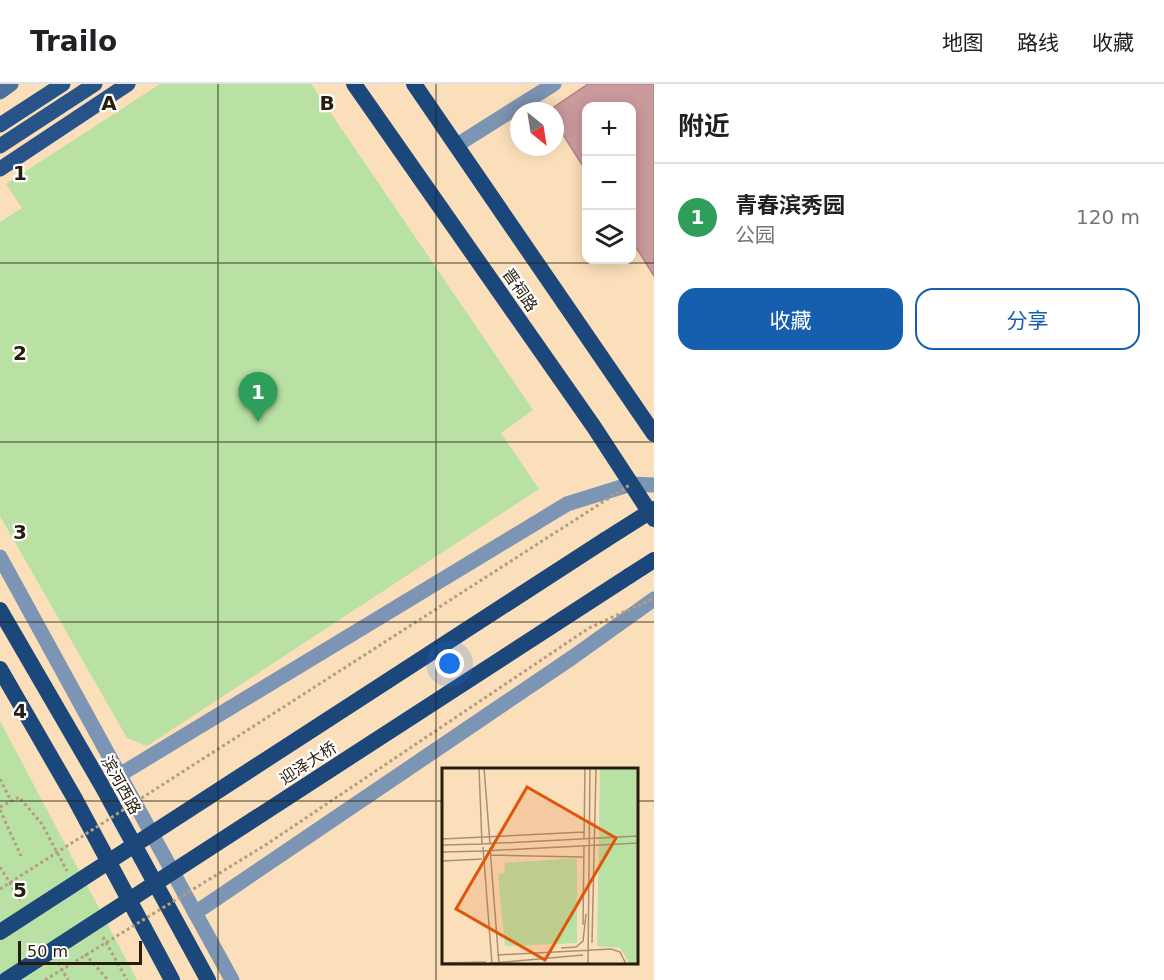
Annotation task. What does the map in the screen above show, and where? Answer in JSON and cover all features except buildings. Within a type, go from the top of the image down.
[{"type":"highway","name":"晋祠路","points":[[354,84],[652,514]]},
{"type":"highway","name":"晋祠路","points":[[414,84],[654,434]]},
{"type":"highway","name":"迎泽大桥","points":[[0,932],[605,540],[652,514]]},
{"type":"highway","name":"迎泽大桥","points":[[6,980],[654,560]]},
{"type":"highway","name":"滨河西路","points":[[0,610],[101,784],[208,980]]},
{"type":"highway","points":[[2,674],[75,799],[172,980]]},
{"type":"main road","points":[[0,92],[11,84]]},
{"type":"main road","points":[[0,125],[63,84]]},
{"type":"main road","points":[[0,146],[95,84]]},
{"type":"main road","points":[[0,169],[128,84]]},
{"type":"street","points":[[457,145],[554,84]]},
{"type":"street","points":[[121,774],[567,504],[631,484],[654,485]]},
{"type":"street","points":[[0,556],[232,980]]},
{"type":"street","points":[[195,912],[573,657],[654,598]]},
{"type":"path","points":[[0,890],[631,484]]},
{"type":"path","points":[[45,980],[267,844],[589,628],[654,598]]},
{"type":"path","points":[[0,779],[11,801]]},
{"type":"path","points":[[21,856],[0,808],[19,797],[42,824],[70,876]]},
{"type":"path","points":[[98,928],[127,980]]},
{"type":"path","points":[[85,954],[108,980]]},
{"type":"green space","points":[[160,84],[311,84],[533,410],[501,433],[539,489],[147,746],[127,738],[0,516],[0,222],[22,208],[6,184]]},
{"type":"green space","points":[[0,721],[137,980],[0,980]]},
{"type":"place","name":"青春滨秀园","points":[[258,422]]}]
